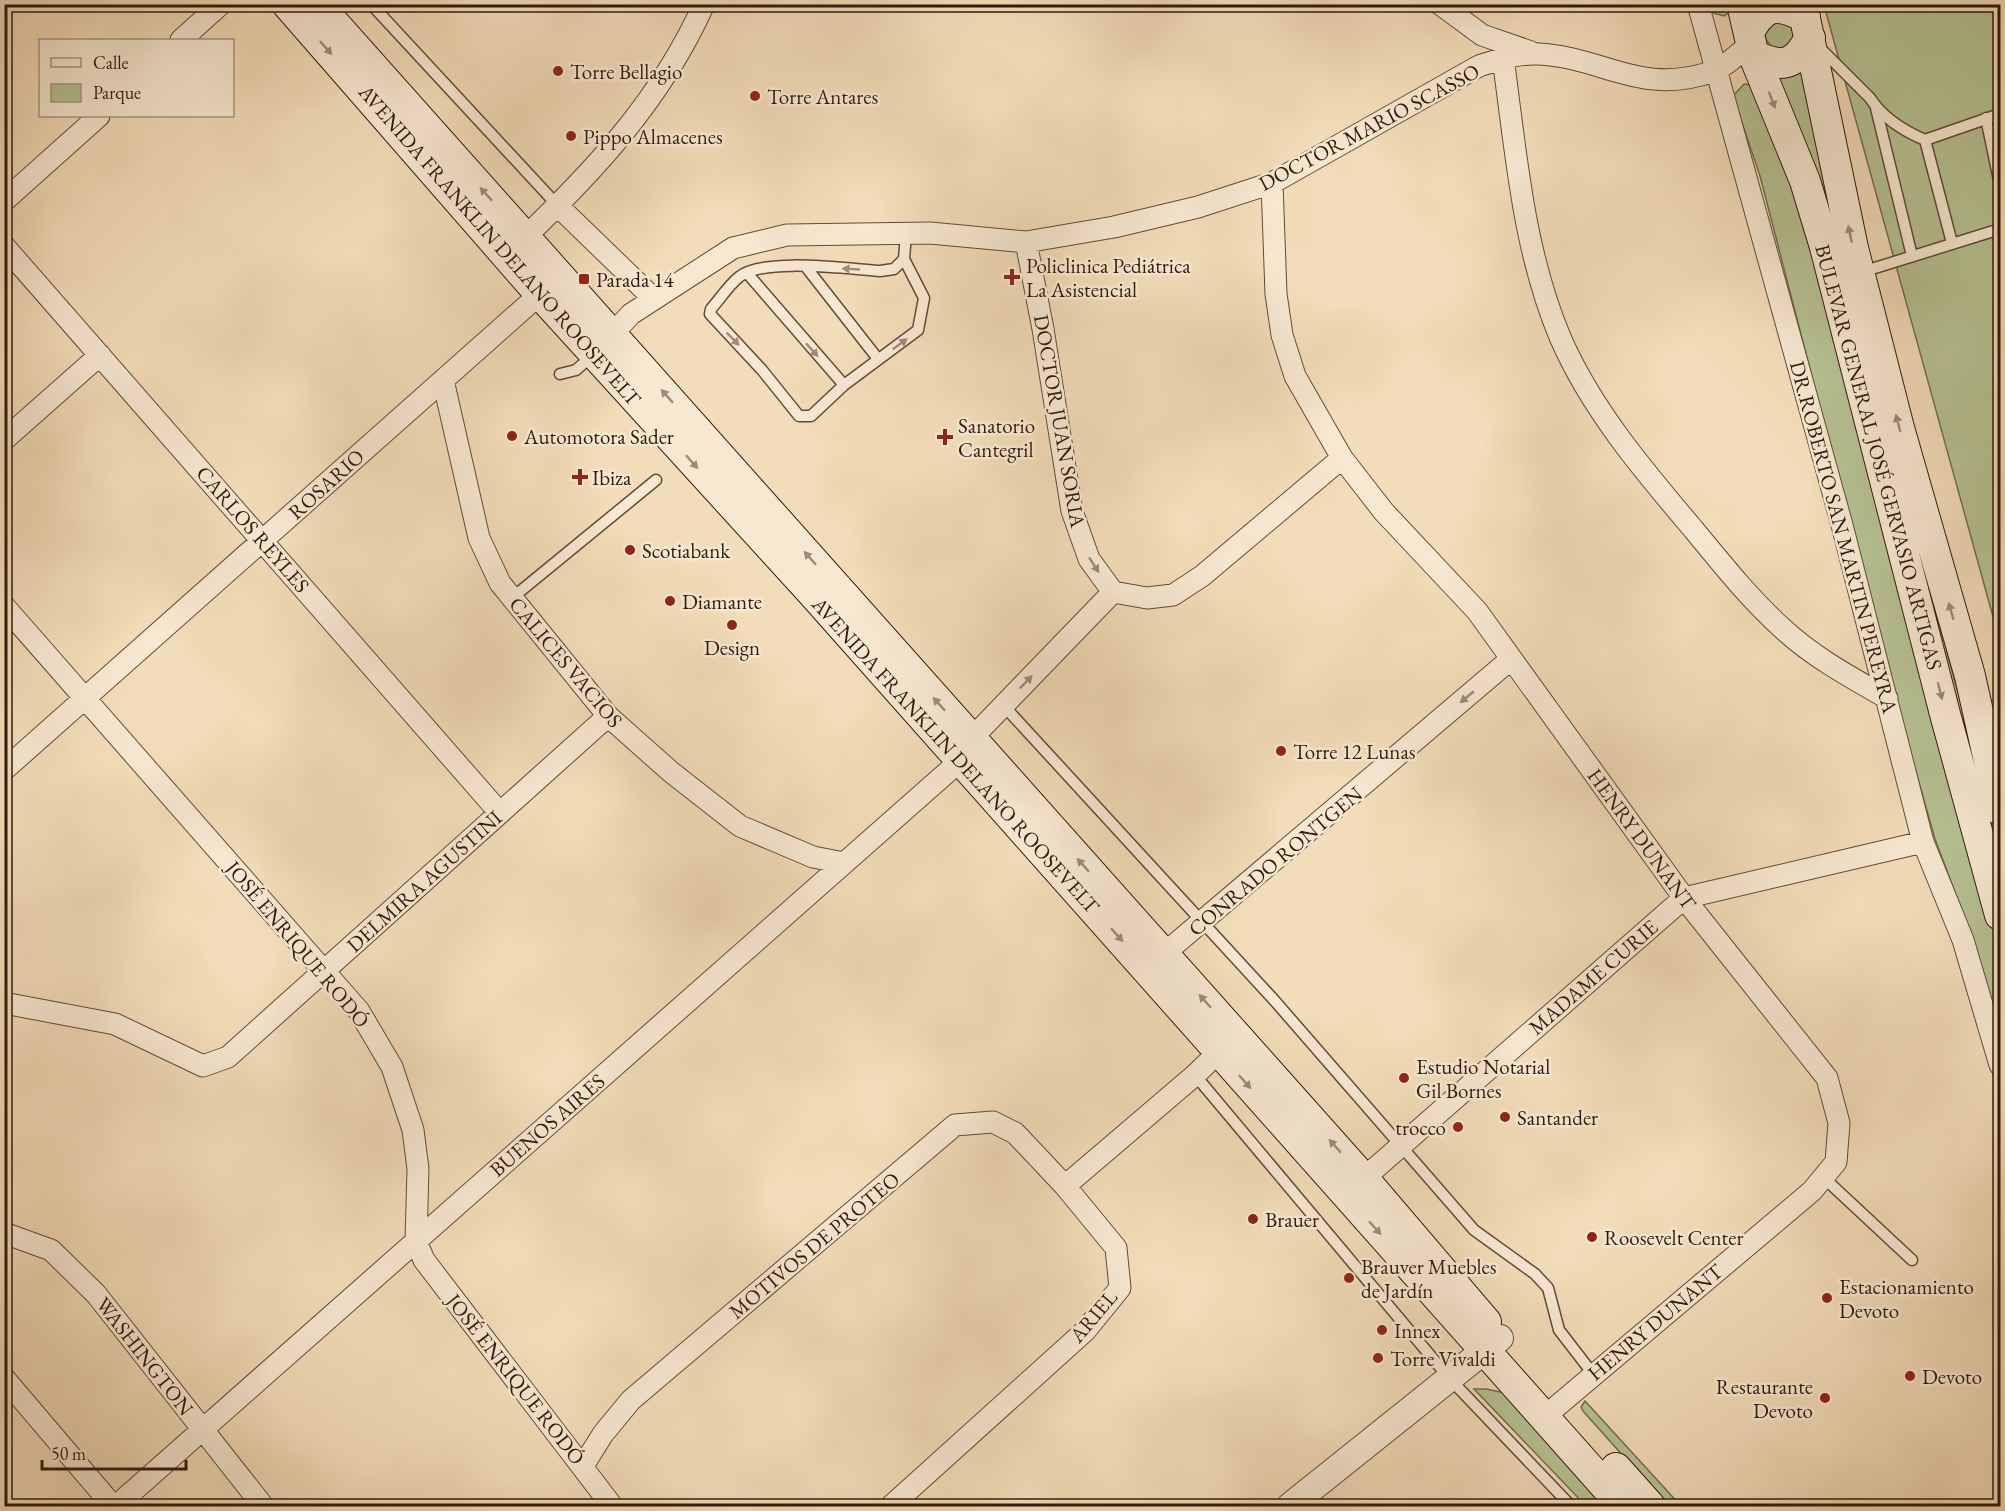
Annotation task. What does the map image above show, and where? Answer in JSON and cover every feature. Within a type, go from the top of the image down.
[{"type":"main road","name":"AVENIDA FRANKLIN DELANO ROOSEVELT","points":[[287,4],[516,246],[1355,1187],[1492,1345],[1552,1410],[1650,1506]]},
{"type":"main road","name":"AVENIDA FRANKLIN DELANO ROOSEVELT","points":[[317,4],[516,246],[540,294],[603,344]]},
{"type":"main road","points":[[1770,8],[1788,8],[1806,20],[1800,55],[1783,64],[1773,63],[1749,34],[1756,19],[1770,8]]},
{"type":"main road","name":"BULEVAR GENERAL JOSÉ GERVASIO ARTIGAS","points":[[1806,20],[1859,273],[1899,428],[1970,676],[2001,810]]},
{"type":"main road","name":"BULEVAR GENERAL JOSÉ GERVASIO ARTIGAS","points":[[1749,34],[1805,181],[1825,247],[1945,714],[2001,915]]},
{"type":"main road","name":"AVENIDA FRANKLIN DELANO ROOSEVELT","points":[[1552,1410],[1623,1506]]},
{"type":"street","points":[[182,39],[221,4]]},
{"type":"street","points":[[516,246],[559,207],[646,106],[692,31],[704,4]]},
{"type":"street","points":[[1440,4],[1482,35],[1537,54]]},
{"type":"street","name":"DR.ROBERTO SAN MARTIN PEREYRA","points":[[1698,4],[1795,351],[1923,842],[1963,940],[2001,1065]]},
{"type":"street","name":"DOCTOR MARIO SCASSO","points":[[603,344],[629,316],[733,248],[787,235],[930,232],[1026,242],[1114,227],[1198,207],[1272,183],[1479,66],[1503,58],[1537,54],[1649,80],[1675,80],[1715,70],[1749,34]]},
{"type":"street","points":[[1503,58],[1528,233],[1560,337],[1600,411],[1655,484],[1743,589],[1775,621],[1831,667],[1887,698]]},
{"type":"street","points":[[4,201],[98,117]]},
{"type":"street","name":"HENRY DUNANT","points":[[1272,183],[1276,294],[1282,335],[1295,376],[1342,458],[1384,512],[1477,611],[1684,898],[1827,1078],[1839,1123],[1836,1162],[1812,1191],[1552,1410]]},
{"type":"street","points":[[559,207],[654,299]]},
{"type":"street","name":"DOCTOR JUAN SORIA","points":[[1026,242],[1043,329],[1072,512],[1089,559],[1113,592]]},
{"type":"street","name":"CARLOS REYLES","points":[[4,246],[500,813]]},
{"type":"street","name":"ROSARIO","points":[[4,770],[540,294]]},
{"type":"street","points":[[4,440],[100,355]]},
{"type":"street","name":"CALICES VACIOS","points":[[443,380],[479,538],[500,583],[608,717],[670,772],[740,826],[813,857],[844,863]]},
{"type":"street","points":[[1113,592],[1148,598],[1173,596],[1202,576],[1342,458]]},
{"type":"street","name":"BUENOS AIRES","points":[[115,1506],[844,863],[966,750],[1004,706],[1113,592]]},
{"type":"street","name":"JOSÉ ENRIQUE RODÓ","points":[[4,606],[325,970],[358,1011],[392,1067],[413,1130],[418,1169],[416,1241],[424,1260],[584,1466],[612,1506]]},
{"type":"street","name":"CONRADO RONTGEN","points":[[1155,962],[1511,659]]},
{"type":"street","name":"DELMIRA AGUSTINI","points":[[4,1003],[115,1024],[203,1066],[228,1057],[608,717]]},
{"type":"street","name":"MADAME CURIE","points":[[1355,1187],[1684,898],[1923,842]]},
{"type":"street","points":[[1065,1186],[1195,1075],[1227,1044]]},
{"type":"street","name":"MOTIVOS DE PROTEO","points":[[584,1466],[603,1434],[630,1400],[955,1125],[993,1122],[1015,1133],[1065,1186]]},
{"type":"street","name":"ARIEL","points":[[891,1506],[1085,1331],[1120,1288],[1116,1248],[1065,1186]]},
{"type":"street","name":"WASHINGTON","points":[[4,1233],[51,1250],[96,1294],[263,1506]]},
{"type":"street","points":[[1290,1506],[1492,1345]]},
{"type":"street","points":[[4,1378],[115,1506]]},
{"type":"lane","points":[[371,4],[559,207]]},
{"type":"lane","points":[[1806,20],[1876,108],[1912,256]]},
{"type":"lane","points":[[1876,108],[1908,132],[1925,140],[2001,114]]},
{"type":"lane","points":[[1986,118],[2001,185]]},
{"type":"lane","points":[[1925,140],[1952,243]]},
{"type":"lane","points":[[1859,273],[2001,229]]},
{"type":"lane","points":[[904,259],[894,269],[880,271],[783,266],[747,273],[740,276],[711,309],[713,320],[762,370],[799,416],[811,416],[844,385],[918,330],[924,311],[924,298],[904,259],[906,234]]},
{"type":"lane","points":[[806,267],[878,359]]},
{"type":"lane","points":[[747,273],[844,385]]},
{"type":"lane","points":[[560,374],[576,370],[603,344]]},
{"type":"lane","points":[[512,598],[656,480]]},
{"type":"lane","points":[[1004,706],[1274,1000],[1474,1230],[1535,1274],[1548,1288],[1559,1330],[1593,1374]]},
{"type":"lane","points":[[1195,1075],[1450,1379],[1571,1506]]},
{"type":"lane","points":[[1823,1177],[1912,1260]]},
{"type":"green space","points":[[1711,5],[1734,5],[1735,9],[1724,16],[1713,13]]},
{"type":"green space","points":[[1824,5],[2000,5],[2000,642]]},
{"type":"green space","points":[[1791,20],[1795,45],[1776,50],[1765,37],[1769,21]]},
{"type":"green space","points":[[1807,63],[1940,626],[1993,823],[2000,854],[2000,878],[1776,72]]},
{"type":"green space","points":[[1744,84],[1750,85],[1794,188],[1990,907],[2000,963],[2000,1036],[1971,935],[1935,839],[1896,701],[1760,176],[1733,96]]},
{"type":"green space","points":[[1474,1389],[1505,1393],[1607,1506],[1586,1506]]},
{"type":"green space","points":[[1585,1401],[1681,1506],[1668,1506],[1583,1411],[1581,1407]]},
{"type":"place","name":"Torre Bellagio","points":[[558,71]]},
{"type":"place","name":"Torre Antares","points":[[755,96]]},
{"type":"place","name":"Pippo Almacenes","points":[[571,136]]},
{"type":"place","name":"Policlinica Pediátrica La Asistencial","points":[[1012,277]]},
{"type":"place","name":"Parada 14","points":[[584,279]]},
{"type":"place","name":"Automotora Sader","points":[[512,436]]},
{"type":"place","name":"Sanatorio Cantegril","points":[[945,437]]},
{"type":"place","name":"Ibiza","points":[[580,477]]},
{"type":"place","name":"Scotiabank","points":[[630,550]]},
{"type":"place","name":"Diamante","points":[[670,601]]},
{"type":"place","name":"Design","points":[[732,625]]},
{"type":"place","name":"Torre 12 Lunas","points":[[1281,751]]},
{"type":"place","name":"Estudio Notarial Gil Bornes","points":[[1404,1078]]},
{"type":"place","name":"Santander","points":[[1505,1117]]},
{"type":"place","name":"trocco","points":[[1458,1127]]},
{"type":"place","name":"Brauer","points":[[1253,1219]]},
{"type":"place","name":"Roosevelt Center","points":[[1592,1237]]},
{"type":"place","name":"Brauver Muebles de Jardín","points":[[1349,1278]]},
{"type":"place","name":"Estacionamiento Devoto","points":[[1827,1298]]},
{"type":"place","name":"Innex","points":[[1382,1330]]},
{"type":"place","name":"Torre Vivaldi","points":[[1378,1358]]},
{"type":"place","name":"Devoto","points":[[1910,1376]]},
{"type":"place","name":"Restaurante Devoto","points":[[1825,1398]]}]
